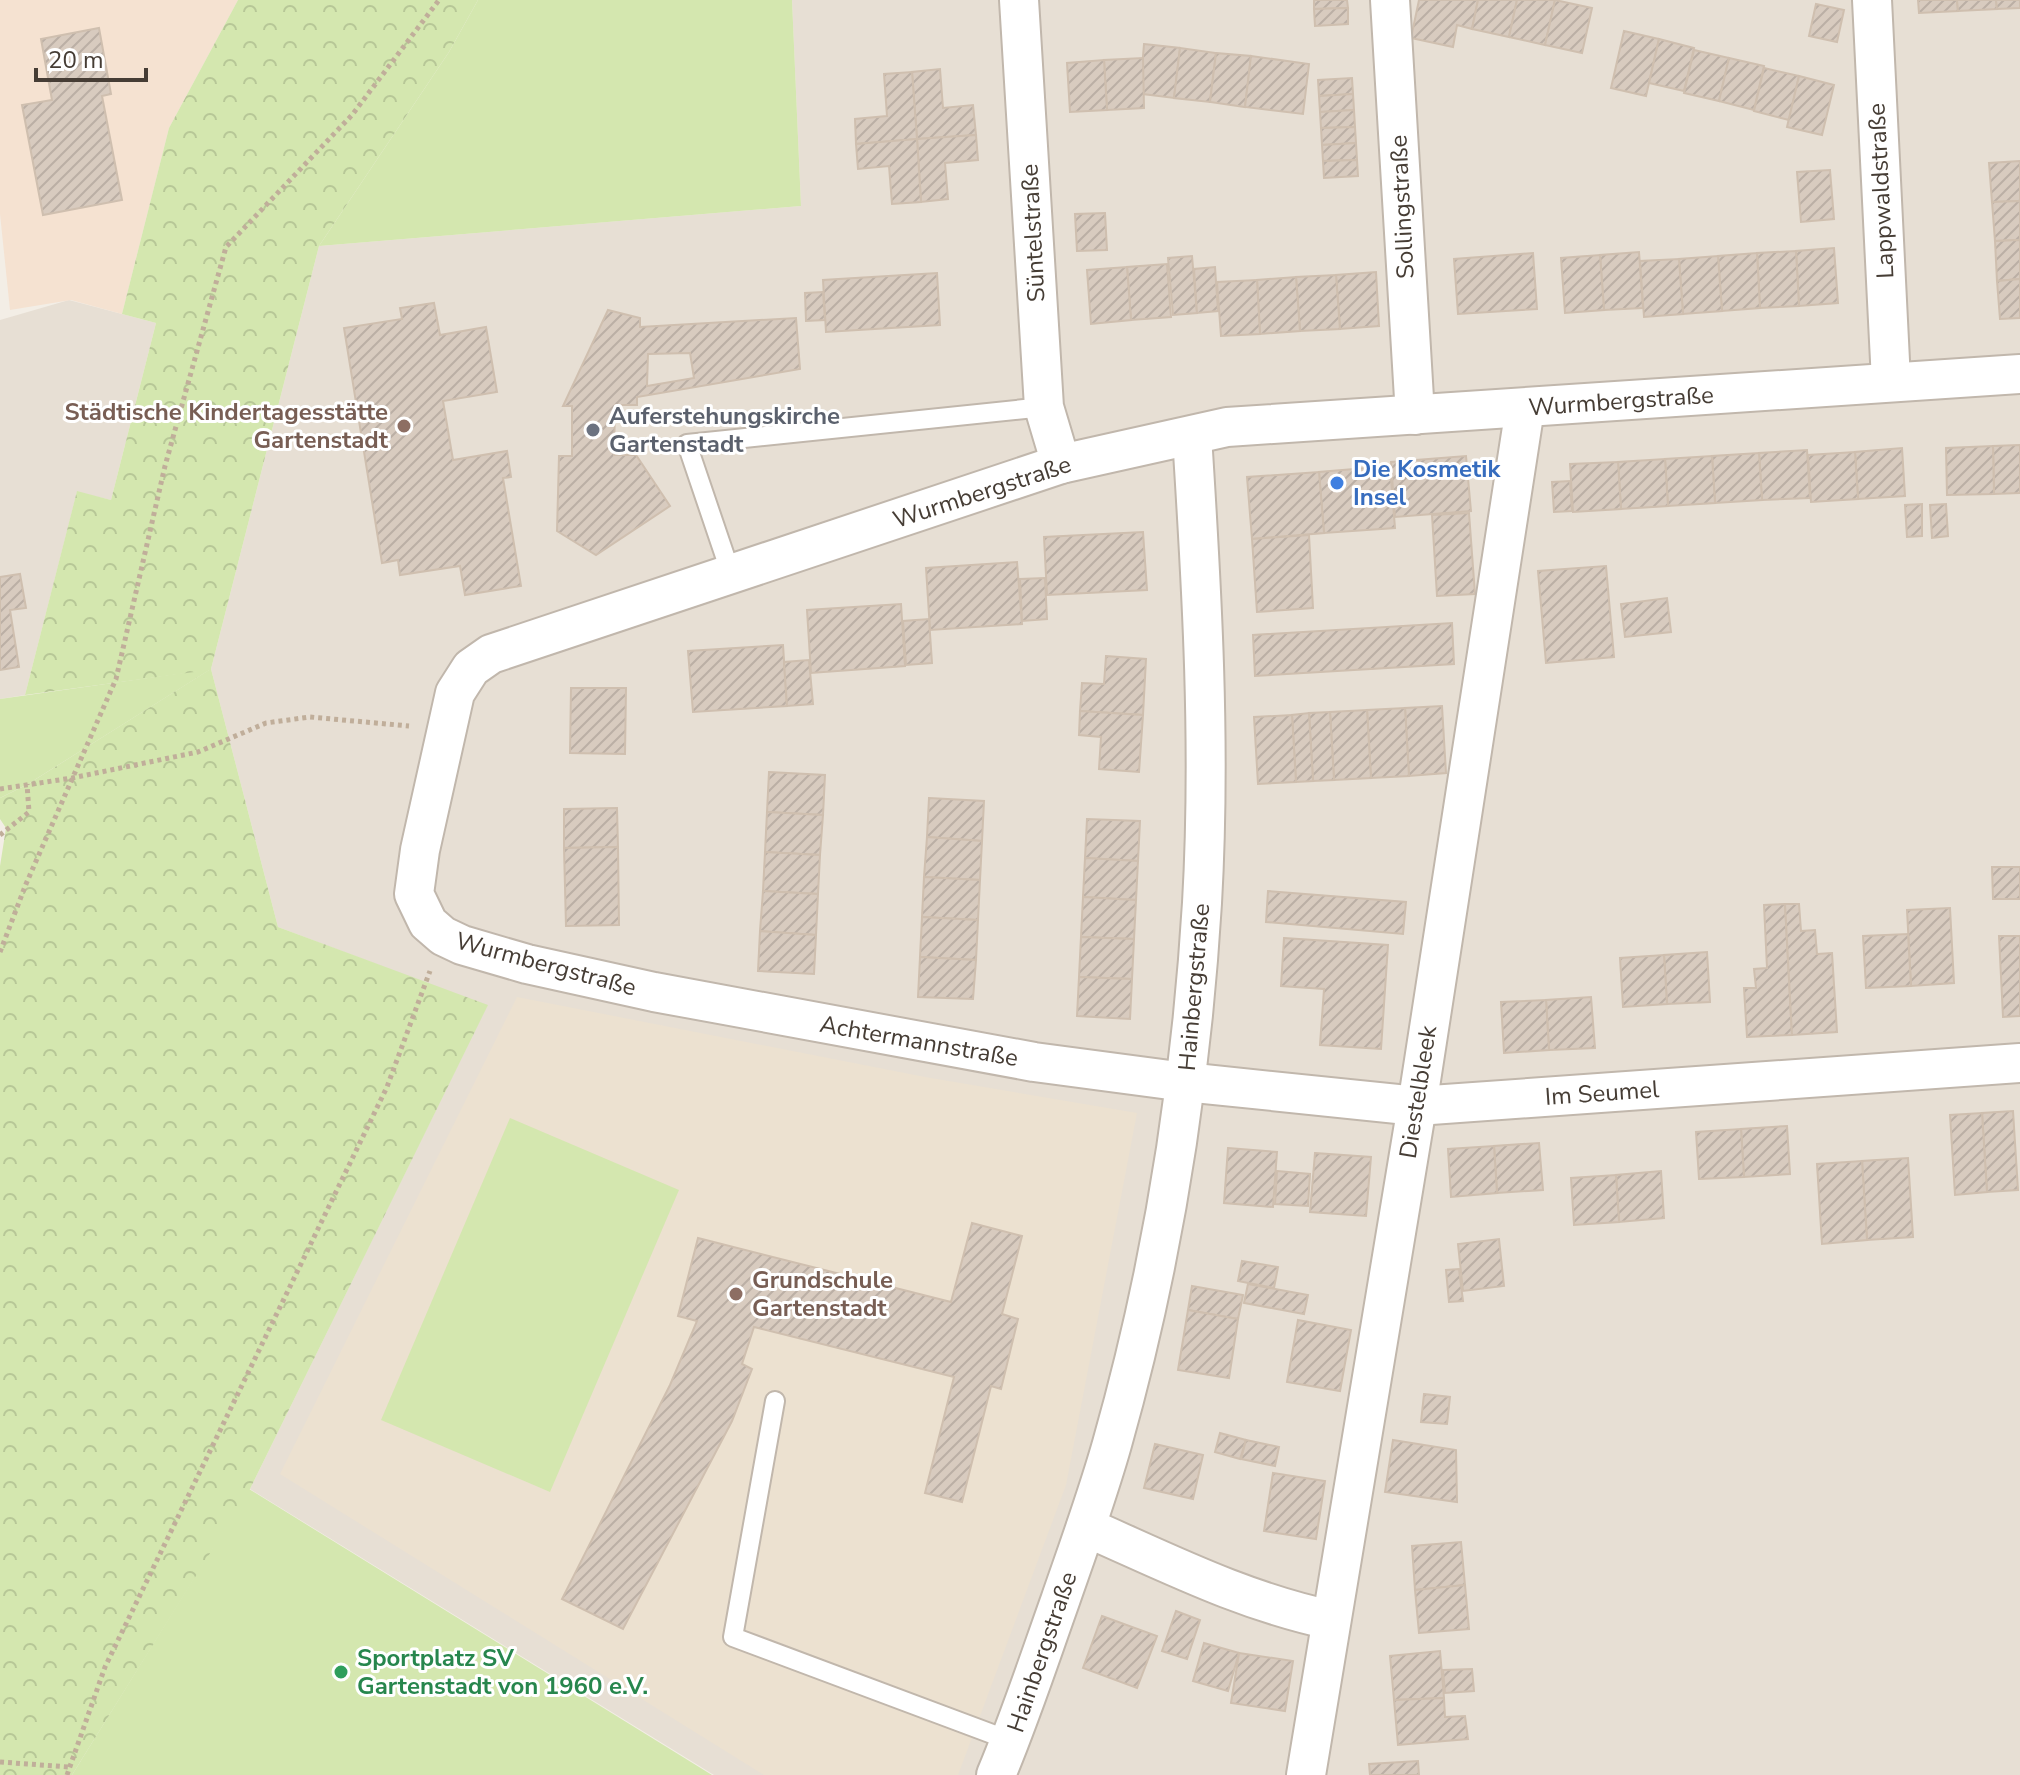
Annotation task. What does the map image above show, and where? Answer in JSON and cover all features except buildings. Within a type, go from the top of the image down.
[{"type":"street","name":"Süntelstraße","points":[[1019,0],[1044,407],[1061,464]]},
{"type":"street","name":"Sollingstraße","points":[[1390,0],[1415,415]]},
{"type":"street","name":"Lappwaldstraße","points":[[1872,0],[1891,381]]},
{"type":"street","name":"Wurmbergstraße","points":[[654,992],[527,964],[462,945],[443,936],[428,923],[414,894],[445,730],[461,682],[471,668],[491,654],[1061,464],[1227,427],[2020,374]]},
{"type":"street","name":"Diestelbleek","points":[[1306,1775],[1417,1106],[1525,408]]},
{"type":"street","name":"Hainbergstraße","points":[[996,1775],[1011,1741],[1086,1527],[1112,1444],[1155,1268],[1185,1082],[1202,903],[1206,752],[1203,602],[1192,436]]},
{"type":"street","name":"Achtermannstraße","points":[[654,992],[1034,1062],[1185,1082]]},
{"type":"street","name":"Im Seumel","points":[[1185,1082],[1417,1106],[2020,1063]]},
{"type":"street","points":[[1086,1527],[1212,1585],[1286,1611],[1331,1620]]},
{"type":"lane","points":[[731,574],[687,444],[1044,407]]},
{"type":"lane","points":[[775,1401],[733,1637],[1011,1741]]},
{"type":"path","points":[[0,952],[26,884],[116,679],[165,466],[226,247],[352,115],[439,0]]},
{"type":"path","points":[[0,789],[72,778],[198,752],[266,723],[310,717],[445,730]]},
{"type":"path","points":[[0,835],[29,812],[27,784]]},
{"type":"path","points":[[67,1775],[105,1667],[387,1087],[443,936]]},
{"type":"path","points":[[0,1762],[69,1767]]},
{"type":"shaded area","points":[[0,0],[238,0],[169,128],[122,314],[71,300],[10,310],[0,214]]},
{"type":"shaded area","points":[[792,0],[2020,0],[2020,1775],[714,1775],[250,1489],[487,1006],[278,927],[211,669],[319,246],[801,206]]},
{"type":"shaded area","points":[[69,300],[156,323],[111,500],[77,492],[25,695],[0,699],[0,320]]},
{"type":"shaded area","name":"Grundschule Gartenstadt","points":[[517,997],[925,1077],[1137,1113],[1066,1485],[958,1775],[764,1775],[280,1474]]},
{"type":"green space","points":[[238,0],[478,0],[449,52],[319,246],[211,669],[278,927],[488,1005],[250,1489],[72,1775],[0,1775],[0,866],[6,828],[0,819],[0,798],[28,784],[209,670],[25,695],[77,491],[111,500],[156,323],[122,314],[169,128]]},
{"type":"green space","points":[[478,0],[792,0],[801,206],[319,246],[449,52]]},
{"type":"green space","points":[[211,669],[28,784],[0,798],[0,699]]},
{"type":"green space","points":[[510,1118],[679,1190],[550,1492],[381,1420]]},
{"type":"green space","name":"Sportplatz SV Gartenstadt von 1960 e.V.","points":[[249,1489],[712,1775],[72,1775]]},
{"type":"place","name":"Städtische Kindertagesstätte Gartenstadt","points":[[404,426]]},
{"type":"place","name":"Auferstehungskirche Gartenstadt","points":[[593,430]]},
{"type":"place","name":"Die Kosmetik Insel","points":[[1337,483]]},
{"type":"place","name":"Grundschule Gartenstadt","points":[[736,1294]]},
{"type":"place","name":"Sportplatz SV Gartenstadt von 1960 e.V.","points":[[341,1672]]}]
